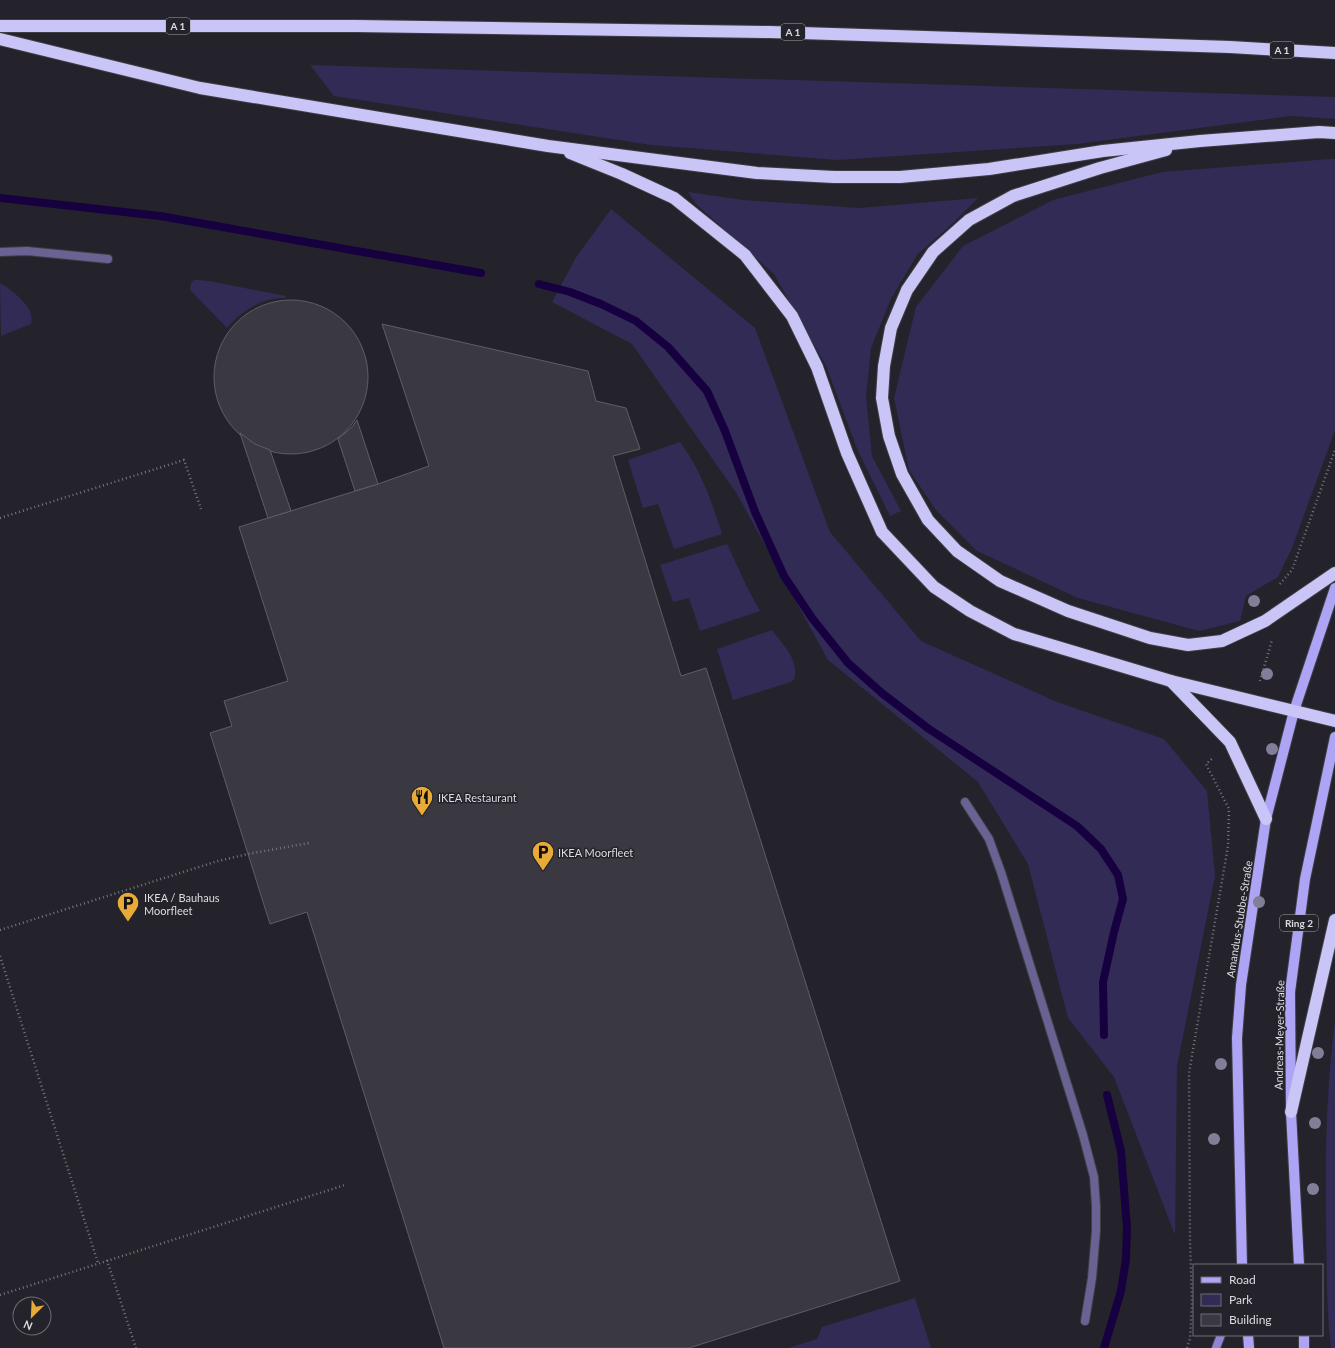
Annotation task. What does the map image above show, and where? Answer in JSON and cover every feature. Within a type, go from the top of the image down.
[{"type":"highway","name":"A 1","points":[[0,26],[356,26],[770,32],[1230,47],[1335,54]]},
{"type":"highway","points":[[0,40],[200,88],[554,147],[757,173],[834,177],[900,177],[989,169],[1103,151],[1200,141],[1311,133],[1335,133]]},
{"type":"highway","points":[[1200,141],[1100,168],[1013,196],[969,220],[933,252],[907,290],[891,328],[884,366],[882,398],[889,436],[902,474],[928,520],[958,551],[1000,581],[1068,611],[1150,638],[1188,645],[1222,641],[1265,621],[1335,573]]},
{"type":"highway","points":[[554,147],[622,174],[674,198],[746,255],[792,316],[817,368],[847,453],[882,532],[934,587],[970,611],[1014,634],[1171,681],[1335,721]]},
{"type":"highway","points":[[1171,681],[1230,742],[1266,819]]},
{"type":"highway","points":[[1291,1112],[1335,920]]},
{"type":"main road","name":"Amandus-Stubbe-Straße","points":[[1242,1264],[1237,1038],[1241,985],[1266,819],[1294,711],[1335,588]]},
{"type":"main road","name":"Andreas-Meyer-Straße","points":[[1300,1264],[1291,1112],[1290,992],[1305,879],[1335,737]]},
{"type":"main road","points":[[1216,1348],[1221,1336]]},
{"type":"main road","points":[[1248,1336],[1249,1348]]},
{"type":"main road","points":[[1304,1336],[1304,1348]]},
{"type":"lane","points":[[0,252],[27,251],[108,259]]},
{"type":"lane","points":[[965,802],[989,838],[1001,872],[1070,1091],[1094,1177],[1096,1232],[1092,1278],[1085,1321]]},
{"type":"path","points":[[1279,585],[1292,570],[1335,450]]},
{"type":"path","points":[[0,518],[184,460],[201,509]]},
{"type":"path","points":[[1254,701],[1273,638],[1265,621]]},
{"type":"path","points":[[1187,1348],[1190,1339],[1192,1304],[1189,1073],[1228,846],[1229,809],[1206,764],[1230,742]]},
{"type":"path","points":[[0,930],[218,861],[309,843]]},
{"type":"path","points":[[0,956],[98,1263]]},
{"type":"path","points":[[0,1295],[345,1185]]},
{"type":"path","points":[[107,1260],[136,1348]]},
{"type":"green space","points":[[310,65],[1335,97],[1335,119],[1291,116],[1077,144],[837,160],[651,145],[334,96]]},
{"type":"green space","points":[[1335,159],[1335,430],[1292,548],[1278,577],[1246,596],[1240,621],[1199,631],[1078,598],[977,551],[936,510],[909,470],[894,398],[916,307],[963,246],[1053,200],[1162,172]]},
{"type":"green space","points":[[688,192],[743,200],[859,208],[978,198],[917,255],[891,299],[871,348],[866,396],[872,456],[901,511],[890,516],[858,451],[826,366],[774,274],[696,204]]},
{"type":"green space","points":[[611,209],[755,328],[830,532],[921,641],[1057,702],[1164,739],[1207,791],[1215,876],[1177,1066],[1175,1235],[1114,1077],[1068,1018],[1028,864],[978,782],[828,660],[737,494],[632,344],[552,302],[575,259]]},
{"type":"green space","points":[[194,280],[209,281],[286,296],[285,298],[269,300],[253,306],[239,316],[227,328],[190,290],[191,283]]},
{"type":"green space","points":[[0,283],[22,300],[27,306],[32,318],[31,324],[1,336]]},
{"type":"green space","points":[[680,442],[700,475],[710,498],[722,534],[674,549],[658,504],[643,508],[628,460]]},
{"type":"green space","points":[[727,544],[760,611],[700,631],[689,598],[673,602],[660,565]]},
{"type":"green space","points":[[772,630],[793,659],[795,666],[794,680],[733,700],[717,649]]},
{"type":"green space","points":[[1335,1021],[1335,1348],[1331,1348],[1327,1288],[1326,1175],[1328,1098]]},
{"type":"green space","points":[[915,1298],[931,1348],[788,1348],[817,1339],[822,1327]]},
{"type":"building","points":[[283,300],[299,300],[321,306],[346,322],[362,347],[367,362],[367,392],[362,407],[346,432],[334,441],[313,451],[299,454],[283,454],[269,451],[255,445],[242,437],[231,426],[217,399],[214,385],[214,369],[217,355],[223,341],[231,328],[242,317],[269,303]]},
{"type":"building","name":"IKEA Moorfleet","points":[[382,324],[588,371],[596,401],[626,408],[640,449],[613,456],[681,676],[706,668],[900,1281],[689,1348],[444,1348],[307,912],[270,924],[210,733],[232,726],[224,701],[288,681],[239,527],[378,484],[429,466]]},
{"type":"building","points":[[357,420],[378,484],[355,491],[338,439],[352,427]]},
{"type":"building","points":[[240,433],[255,444],[270,450],[291,511],[268,518]]},
{"type":"waterway","points":[[0,198],[160,216],[481,273]]},
{"type":"waterway","points":[[539,284],[570,292],[601,304],[636,321],[668,347],[707,391],[725,431],[755,512],[784,576],[812,618],[848,663],[883,694],[929,729],[1077,826],[1101,849],[1118,875],[1123,899],[1103,982],[1104,1035]]},
{"type":"waterway","points":[[1104,1348],[1121,1291],[1126,1259],[1127,1228],[1121,1151],[1107,1095]]},
{"type":"place","name":"IKEA Restaurant","points":[[422,816]]},
{"type":"place","name":"IKEA Moorfleet","points":[[543,872]]},
{"type":"place","name":"IKEA / Bauhaus Moorfleet","points":[[128,922]]}]
